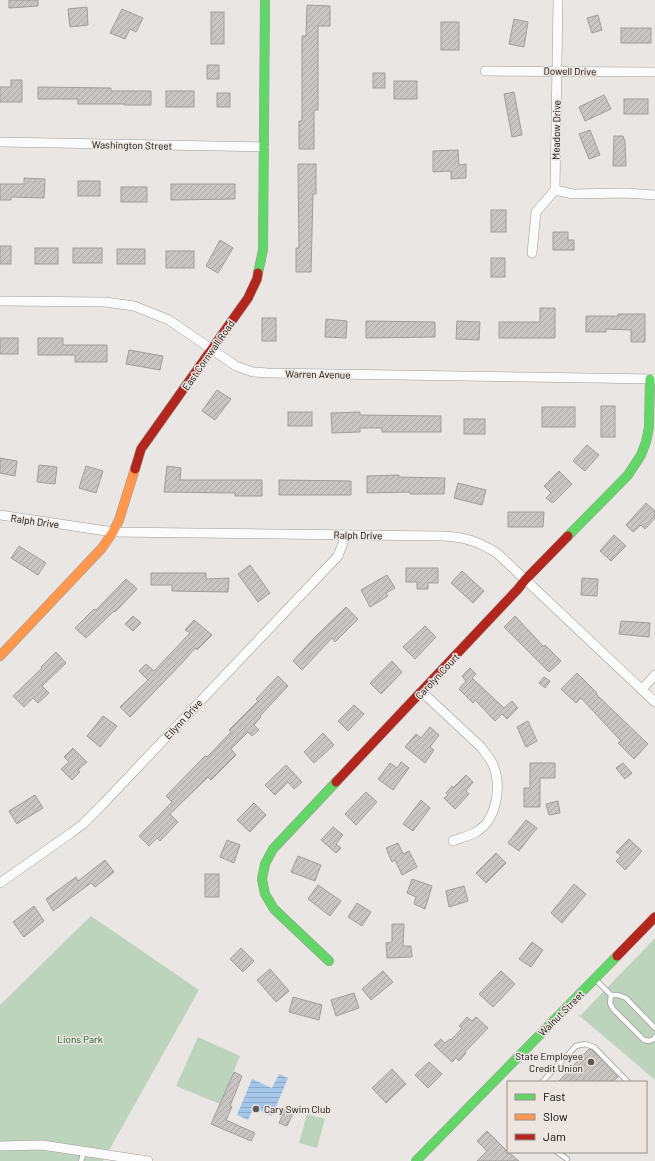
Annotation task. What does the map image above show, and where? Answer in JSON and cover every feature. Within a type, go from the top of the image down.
[{"type":"street","name":"East Cornwall Road","points":[[0,656],[102,548],[113,532],[141,449],[248,298],[257,279],[263,250],[265,0]]},
{"type":"street","name":"Meadow Drive","points":[[555,190],[558,0]]},
{"type":"street","name":"Dowell Drive","points":[[485,71],[655,72]]},
{"type":"street","name":"Washington Street","points":[[0,142],[264,147]]},
{"type":"street","points":[[532,252],[536,212],[555,190],[573,194],[625,193],[655,195]]},
{"type":"street","name":"Warren Avenue","points":[[0,301],[105,302],[134,306],[169,320],[226,360],[244,370],[268,374],[652,379]]},
{"type":"street","name":"Carolyn Court","points":[[329,961],[269,903],[262,886],[264,866],[267,858],[277,845],[422,692],[525,580],[628,475],[636,463],[646,442],[649,429],[652,379]]},
{"type":"street","name":"Ralph Drive","points":[[0,515],[113,532],[442,536],[466,538],[497,553],[655,702]]},
{"type":"street","name":"Ellynn Drive","points":[[0,883],[83,824],[338,556],[346,535]]},
{"type":"street","points":[[642,689],[655,675]]},
{"type":"street","points":[[422,692],[480,747],[488,757],[496,776],[497,794],[494,810],[489,818],[476,832],[453,841]]},
{"type":"street","name":"Walnut Street","points":[[416,1161],[655,917]]},
{"type":"street","points":[[0,1146],[42,1145],[148,1161]]},
{"type":"lane","points":[[595,979],[611,995],[618,995],[626,998],[655,1028]]},
{"type":"lane","points":[[611,995],[610,1003],[613,1010],[644,1040],[649,1041],[655,1037]]},
{"type":"lane","points":[[543,1081],[576,1046],[585,1044],[594,1047],[627,1081]]},
{"type":"lane","points":[[81,1161],[84,1152]]},
{"type":"lane","points":[[558,1153],[566,1159]]},
{"type":"path","points":[[639,1011],[652,998]]},
{"type":"path","points":[[579,1015],[655,1076]]},
{"type":"green space","name":"Lions Park","points":[[91,916],[199,990],[103,1161],[0,1161],[0,1005]]},
{"type":"green space","points":[[655,938],[655,1080],[580,1016]]},
{"type":"green space","points":[[198,1037],[240,1056],[220,1104],[176,1086]]},
{"type":"green space","points":[[307,1114],[325,1119],[317,1148],[299,1143]]},
{"type":"water","points":[[279,1074],[288,1078],[272,1116],[255,1108],[253,1109],[248,1120],[237,1115],[252,1079],[272,1088]]},
{"type":"building","points":[[9,0],[38,0],[38,6],[9,8]]},
{"type":"building","points":[[307,5],[330,6],[330,26],[318,26],[318,110],[314,110],[314,149],[299,149],[299,121],[302,121],[302,36],[306,36]]},
{"type":"building","points":[[87,7],[88,25],[70,27],[68,9]]},
{"type":"building","points":[[122,9],[143,18],[136,32],[130,29],[125,39],[110,33]]},
{"type":"building","points":[[211,12],[224,12],[224,44],[211,44]]},
{"type":"building","points":[[598,15],[602,30],[592,33],[587,18]]},
{"type":"building","points":[[514,19],[528,22],[524,47],[509,44]]},
{"type":"building","points":[[441,22],[459,22],[459,50],[441,50]]},
{"type":"building","points":[[621,28],[651,28],[651,43],[621,43]]},
{"type":"building","points":[[207,65],[219,65],[219,79],[207,79]]},
{"type":"building","points":[[373,73],[385,73],[385,88],[373,88]]},
{"type":"building","points":[[11,80],[22,80],[22,102],[0,102],[0,87],[11,87]]},
{"type":"building","points":[[394,81],[417,81],[417,99],[394,99]]},
{"type":"building","points":[[38,87],[111,88],[111,91],[151,91],[151,105],[78,104],[78,99],[38,99]]},
{"type":"building","points":[[166,91],[194,91],[194,107],[166,107]]},
{"type":"building","points":[[514,92],[522,135],[512,137],[504,94]]},
{"type":"building","points":[[217,93],[230,93],[230,107],[217,107]]},
{"type":"building","points":[[604,95],[611,109],[585,121],[579,107]]},
{"type":"building","points":[[624,99],[648,99],[648,114],[624,114]]},
{"type":"building","points":[[590,130],[600,155],[589,159],[579,134]]},
{"type":"building","points":[[614,136],[623,136],[625,142],[626,166],[613,166]]},
{"type":"building","points":[[458,150],[459,165],[466,164],[466,178],[451,179],[451,171],[433,172],[433,151]]},
{"type":"building","points":[[298,164],[316,164],[316,194],[313,194],[311,272],[296,272],[296,248],[299,248]]},
{"type":"building","points":[[24,178],[45,179],[44,198],[11,197],[11,200],[0,200],[0,184],[24,184]]},
{"type":"building","points":[[78,181],[100,181],[100,196],[78,196]]},
{"type":"building","points":[[171,184],[235,184],[235,199],[171,200]]},
{"type":"building","points":[[121,187],[147,187],[147,202],[121,202]]},
{"type":"building","points":[[491,210],[506,210],[506,232],[491,232]]},
{"type":"building","points":[[553,232],[568,232],[568,240],[574,240],[574,250],[553,250]]},
{"type":"building","points":[[220,240],[233,248],[218,273],[206,266]]},
{"type":"building","points":[[0,246],[11,246],[11,264],[0,264]]},
{"type":"building","points":[[35,248],[58,248],[58,264],[35,264]]},
{"type":"building","points":[[73,248],[102,248],[102,263],[73,263]]},
{"type":"building","points":[[117,249],[145,249],[145,264],[117,264]]},
{"type":"building","points":[[166,251],[194,251],[194,268],[166,268]]},
{"type":"building","points":[[491,258],[505,258],[505,277],[491,277]]},
{"type":"building","points":[[540,308],[555,308],[555,338],[499,338],[499,322],[540,322]]},
{"type":"building","points":[[618,314],[645,314],[645,342],[631,342],[631,330],[606,329],[606,332],[586,332],[586,316],[618,316]]},
{"type":"building","points":[[262,318],[276,318],[276,341],[262,341]]},
{"type":"building","points":[[326,319],[347,321],[346,338],[325,337]]},
{"type":"building","points":[[366,321],[435,322],[435,337],[366,338]]},
{"type":"building","points":[[457,321],[480,322],[479,340],[456,339]]},
{"type":"building","points":[[0,338],[18,338],[18,354],[0,354]]},
{"type":"building","points":[[38,338],[63,338],[63,345],[107,345],[107,362],[75,362],[75,355],[38,355]]},
{"type":"building","points":[[129,350],[163,356],[160,370],[126,364]]},
{"type":"building","points":[[217,390],[231,399],[215,420],[202,411]]},
{"type":"building","points":[[601,406],[615,406],[615,437],[601,437]]},
{"type":"building","points":[[542,407],[575,407],[575,427],[542,427]]},
{"type":"building","points":[[288,412],[312,412],[312,426],[288,426]]},
{"type":"building","points":[[360,412],[360,415],[441,416],[441,432],[382,432],[382,428],[360,428],[360,432],[332,433],[331,413]]},
{"type":"building","points":[[464,419],[485,419],[485,434],[464,434]]},
{"type":"building","points":[[587,445],[599,455],[585,471],[573,461]]},
{"type":"building","points":[[0,458],[17,461],[15,476],[0,473]]},
{"type":"building","points":[[39,465],[57,467],[55,484],[37,482]]},
{"type":"building","points":[[86,466],[103,471],[96,493],[79,488]]},
{"type":"building","points":[[167,466],[181,468],[180,480],[262,480],[262,496],[235,496],[235,493],[164,492]]},
{"type":"building","points":[[559,471],[572,484],[554,502],[551,502],[546,498],[551,493],[544,486]]},
{"type":"building","points":[[399,475],[399,477],[445,478],[444,494],[410,494],[410,492],[367,493],[367,476]]},
{"type":"building","points":[[279,480],[351,481],[351,495],[279,495]]},
{"type":"building","points":[[458,483],[486,490],[482,505],[454,498]]},
{"type":"building","points":[[646,503],[655,511],[655,518],[645,529],[641,525],[633,532],[626,525]]},
{"type":"building","points":[[508,512],[544,512],[543,527],[508,527]]},
{"type":"building","points":[[614,535],[626,546],[611,561],[600,551]]},
{"type":"building","points":[[19,546],[46,563],[38,575],[11,558]]},
{"type":"building","points":[[250,565],[270,593],[258,602],[238,574]]},
{"type":"building","points":[[406,568],[438,568],[438,583],[428,583],[428,589],[417,589],[417,582],[406,582]]},
{"type":"building","points":[[462,571],[484,591],[473,603],[451,583]]},
{"type":"building","points":[[151,573],[206,573],[206,579],[229,578],[228,592],[172,591],[172,585],[151,585]]},
{"type":"building","points":[[387,575],[395,588],[386,593],[388,596],[370,607],[361,590]]},
{"type":"building","points":[[582,578],[598,579],[597,596],[581,595]]},
{"type":"building","points":[[126,579],[137,589],[115,612],[114,611],[86,638],[75,628],[94,609],[96,610]]},
{"type":"building","points":[[346,607],[358,619],[335,642],[332,638],[302,670],[293,661]]},
{"type":"building","points":[[133,616],[141,623],[133,631],[125,624]]},
{"type":"building","points":[[515,616],[544,647],[545,645],[561,661],[549,672],[504,627]]},
{"type":"building","points":[[194,620],[212,635],[197,650],[195,648],[130,717],[120,707],[148,680],[139,671],[146,664],[154,671],[190,633],[185,630]]},
{"type":"building","points":[[621,621],[650,623],[649,637],[619,634]]},
{"type":"building","points":[[425,626],[436,637],[415,659],[403,647]]},
{"type":"building","points":[[56,652],[66,663],[42,686],[49,693],[38,703],[33,698],[24,707],[13,696]]},
{"type":"building","points":[[392,661],[402,672],[381,694],[370,683]]},
{"type":"building","points":[[470,668],[476,674],[472,678],[504,708],[512,701],[518,708],[507,719],[502,714],[495,721],[475,700],[473,703],[459,689],[466,681],[462,676]]},
{"type":"building","points":[[577,673],[597,693],[596,694],[648,744],[634,759],[618,743],[621,741],[581,698],[576,703],[561,689]]},
{"type":"building","points":[[278,676],[288,686],[260,716],[261,717],[254,725],[259,730],[252,736],[248,732],[231,749],[236,755],[211,780],[208,777],[170,814],[178,822],[160,841],[157,838],[149,846],[139,836],[172,802],[166,796],[231,732],[229,730],[258,701],[256,699]]},
{"type":"building","points":[[544,677],[550,681],[545,688],[539,683]]},
{"type":"building","points":[[354,705],[364,714],[348,731],[338,721]]},
{"type":"building","points":[[103,716],[117,726],[100,747],[87,736]]},
{"type":"building","points":[[528,721],[537,741],[526,747],[517,727]]},
{"type":"building","points":[[430,727],[439,735],[430,747],[434,750],[425,763],[405,747],[416,734],[421,738]]},
{"type":"building","points":[[323,733],[334,745],[314,763],[304,752]]},
{"type":"building","points":[[73,748],[87,762],[78,770],[80,772],[72,780],[61,769],[69,762],[64,757]]},
{"type":"building","points":[[401,762],[409,768],[393,790],[378,779],[390,763],[397,768]]},
{"type":"building","points":[[530,763],[555,763],[555,778],[540,778],[540,807],[524,807],[524,788],[530,788]]},
{"type":"building","points":[[623,763],[632,773],[625,779],[616,768]]},
{"type":"building","points":[[286,765],[302,782],[294,789],[288,782],[275,795],[265,785]]},
{"type":"building","points":[[466,775],[473,782],[466,791],[469,794],[455,809],[444,798],[448,795],[446,793],[452,786],[453,788]]},
{"type":"building","points":[[366,792],[377,802],[356,825],[345,814]]},
{"type":"building","points":[[35,795],[43,808],[17,824],[9,811]]},
{"type":"building","points":[[421,800],[430,808],[413,831],[403,824]]},
{"type":"building","points":[[558,801],[560,813],[549,815],[546,804]]},
{"type":"building","points":[[254,803],[266,815],[250,832],[237,820]]},
{"type":"building","points":[[526,820],[537,828],[519,851],[508,843]]},
{"type":"building","points":[[333,827],[343,835],[336,844],[341,848],[336,853],[321,840]]},
{"type":"building","points":[[629,839],[642,851],[625,870],[616,861],[621,856],[616,852]]},
{"type":"building","points":[[227,840],[240,845],[234,863],[220,857]]},
{"type":"building","points":[[398,843],[403,854],[409,851],[417,867],[402,875],[395,860],[392,862],[386,848]]},
{"type":"building","points":[[496,853],[506,863],[486,883],[476,873]]},
{"type":"building","points":[[298,856],[321,865],[315,881],[291,872]]},
{"type":"building","points":[[105,860],[114,872],[95,887],[91,883],[53,911],[46,899],[76,877],[78,881]]},
{"type":"building","points":[[205,874],[219,874],[219,897],[205,897]]},
{"type":"building","points":[[412,879],[432,886],[425,909],[414,904],[416,897],[407,893]]},
{"type":"building","points":[[574,884],[586,894],[562,923],[551,913]]},
{"type":"building","points":[[318,885],[341,901],[330,916],[308,899]]},
{"type":"building","points":[[464,886],[468,901],[449,907],[446,891]]},
{"type":"building","points":[[357,903],[371,912],[362,926],[348,917]]},
{"type":"building","points":[[34,906],[44,921],[24,937],[13,922]]},
{"type":"building","points":[[392,924],[404,924],[403,946],[411,946],[412,957],[387,958],[386,943],[392,942]]},
{"type":"building","points":[[532,942],[543,950],[531,967],[519,959]]},
{"type":"building","points":[[241,948],[254,961],[243,972],[230,959]]},
{"type":"building","points":[[270,969],[289,991],[276,1002],[257,980]]},
{"type":"building","points":[[383,971],[393,982],[371,1000],[362,989]]},
{"type":"building","points":[[501,971],[515,984],[493,1007],[479,994]]},
{"type":"building","points":[[354,993],[359,1008],[336,1016],[331,1000]]},
{"type":"building","points":[[293,997],[322,1005],[319,1020],[289,1012]]},
{"type":"building","points":[[467,1017],[472,1021],[476,1017],[488,1028],[465,1052],[466,1053],[459,1061],[456,1058],[452,1062],[434,1045],[441,1039],[445,1043],[450,1039],[451,1040],[462,1028],[459,1026]]},
{"type":"building","name":"State Employee Credit Union","points":[[589,1049],[592,1050],[618,1077],[613,1081],[559,1081]]},
{"type":"building","points":[[429,1062],[442,1074],[428,1088],[415,1075]]},
{"type":"building","points":[[392,1069],[406,1084],[386,1103],[372,1088]]},
{"type":"building","points":[[234,1072],[242,1076],[226,1120],[255,1133],[251,1141],[211,1124]]},
{"type":"building","points":[[287,1105],[295,1109],[287,1126],[279,1123]]},
{"type":"building","points":[[487,1131],[507,1151],[507,1153],[509,1153],[519,1161],[477,1161],[487,1151],[477,1141]]},
{"type":"traffic: fast","points":[[258,273],[263,250],[265,0]]},
{"type":"traffic: fast","points":[[568,536],[628,475],[641,455],[646,442],[649,427],[650,379]]},
{"type":"traffic: fast","points":[[329,961],[274,909],[265,894],[262,879],[265,864],[273,849],[336,782]]},
{"type":"traffic: fast","points":[[416,1161],[617,956]]},
{"type":"traffic: slow","points":[[0,656],[102,548],[119,520],[135,469]]},
{"type":"traffic: jam","points":[[135,469],[141,449],[248,298],[257,279],[258,273]]},
{"type":"traffic: jam","points":[[336,782],[568,536]]},
{"type":"traffic: jam","points":[[617,956],[655,917]]},
{"type":"place","name":"State Employee Credit Union","points":[[591,1062]]},
{"type":"place","name":"Cary Swim Club","points":[[256,1109]]}]
